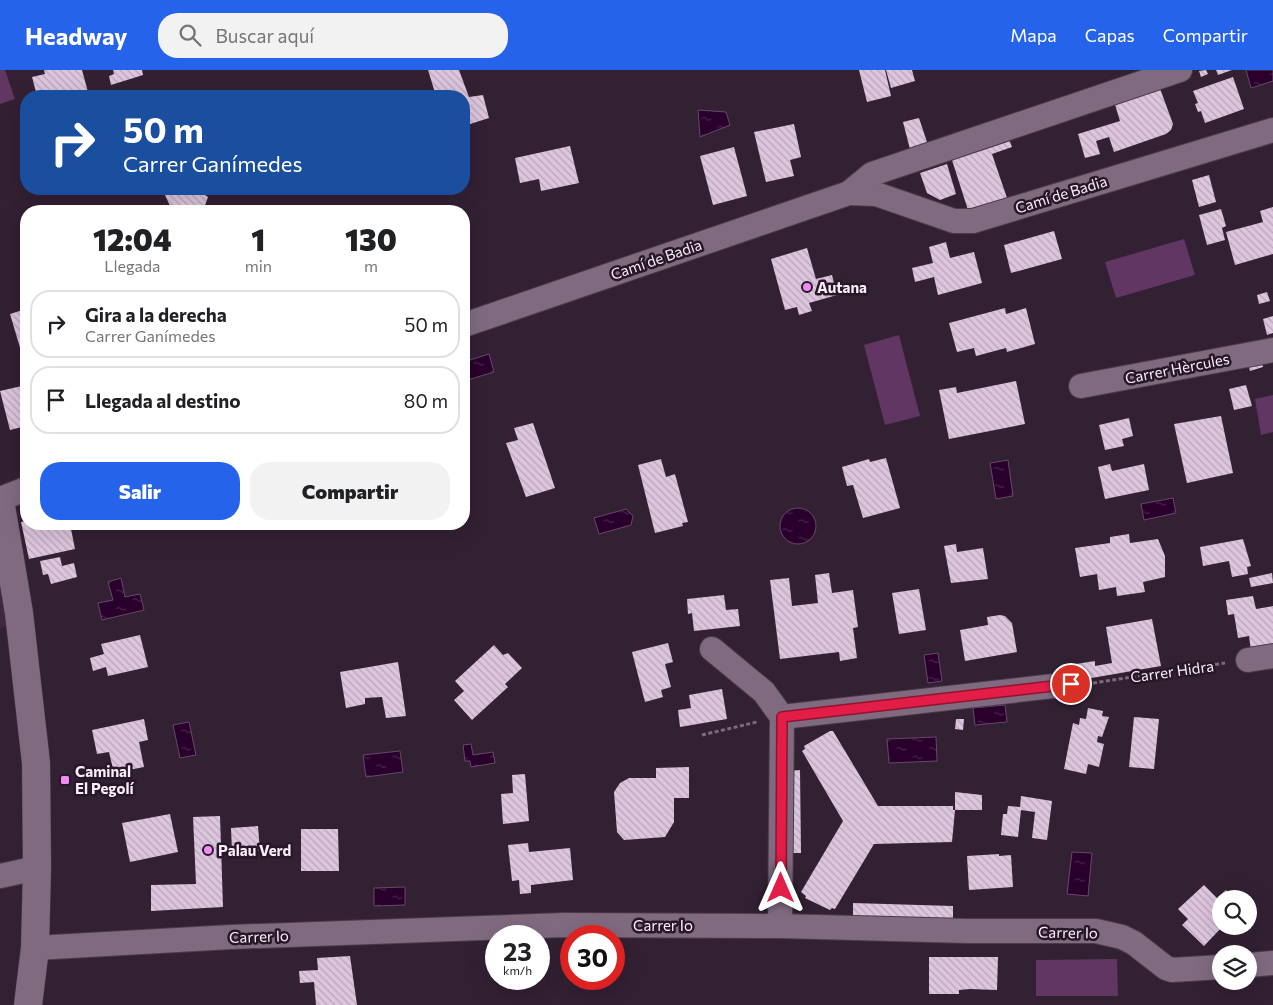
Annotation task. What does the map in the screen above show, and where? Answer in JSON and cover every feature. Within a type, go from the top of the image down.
[{"type":"street","name":"Camí de Badia","points":[[470,323],[849,193],[872,174],[1180,70]]},
{"type":"street","name":"Camí de Badia","points":[[849,193],[876,194],[954,221],[973,221],[1273,130]]},
{"type":"street","name":"Carrer Hèrcules","points":[[1081,386],[1273,350]]},
{"type":"street","points":[[20,492],[0,500],[19,612],[36,763],[37,868],[35,948],[28,1005]]},
{"type":"street","points":[[712,650],[764,692],[782,717],[780,926]]},
{"type":"street","points":[[1248,660],[1273,656]]},
{"type":"street","points":[[782,717],[1071,684]]},
{"type":"street","points":[[0,876],[37,868]]},
{"type":"street","name":"Carrer Io","points":[[35,948],[231,937],[564,925],[1096,931],[1122,937],[1134,943],[1166,968],[1172,970],[1212,968]]},
{"type":"street","points":[[1257,964],[1273,963]]},
{"type":"path","name":"Carrer Hidra","points":[[1071,684],[1248,660]]},
{"type":"path","points":[[702,735],[782,717]]},
{"type":"shaded area","points":[[0,70],[5,70],[15,99],[0,104]]},
{"type":"shaded area","points":[[1184,239],[1195,275],[1116,298],[1105,262]]},
{"type":"shaded area","points":[[899,335],[920,416],[885,425],[864,345]]},
{"type":"shaded area","points":[[1273,395],[1273,432],[1261,435],[1255,399]]},
{"type":"shaded area","points":[[0,587],[7,626],[0,628]]},
{"type":"shaded area","points":[[1117,959],[1118,996],[1036,996],[1036,960]]},
{"type":"water","points":[[1246,70],[1273,70],[1273,81],[1251,88]]},
{"type":"water","points":[[698,110],[726,112],[730,125],[700,137]]},
{"type":"water","points":[[489,354],[494,372],[470,379],[470,360]]},
{"type":"water","points":[[1008,460],[1013,496],[996,499],[990,463]]},
{"type":"water","points":[[1173,498],[1176,513],[1144,520],[1141,504]]},
{"type":"water","points":[[798,508],[805,509],[811,513],[815,519],[815,533],[811,539],[805,543],[798,544],[791,543],[785,539],[781,533],[780,526],[781,519],[785,513],[791,509]]},
{"type":"water","points":[[626,509],[633,516],[631,525],[599,534],[594,518]]},
{"type":"water","points":[[121,578],[125,597],[140,594],[144,610],[102,620],[98,603],[113,600],[108,582]]},
{"type":"water","points":[[938,653],[942,681],[928,683],[924,655]]},
{"type":"water","points":[[1005,705],[1007,722],[975,725],[973,708]]},
{"type":"water","points":[[189,722],[196,755],[180,758],[173,725]]},
{"type":"water","points":[[936,737],[937,761],[889,763],[887,739]]},
{"type":"water","points":[[471,744],[473,755],[493,752],[495,763],[471,767],[470,761],[465,761],[463,745]]},
{"type":"water","points":[[400,751],[403,772],[366,777],[363,755]]},
{"type":"water","points":[[1072,852],[1092,853],[1088,896],[1067,894]]},
{"type":"water","points":[[405,887],[405,905],[374,906],[374,888]]},
{"type":"building","points":[[44,70],[82,70],[87,90],[35,90],[32,77],[45,74]]},
{"type":"building","points":[[113,70],[142,70],[143,75],[111,85],[109,76],[114,74]]},
{"type":"building","points":[[428,70],[459,70],[466,90],[434,90]]},
{"type":"building","points":[[859,70],[885,70],[891,96],[867,102]]},
{"type":"building","points":[[886,70],[912,70],[915,81],[891,88]]},
{"type":"building","points":[[1206,70],[1208,74],[1201,77],[1199,71]]},
{"type":"building","points":[[1216,70],[1232,70],[1218,75]]},
{"type":"building","points":[[1233,77],[1244,109],[1205,123],[1201,111],[1198,112],[1195,104],[1198,103],[1193,91]]},
{"type":"building","points":[[1158,83],[1173,124],[1171,130],[1166,134],[1114,152],[1109,137],[1096,141],[1100,154],[1085,158],[1078,134],[1120,121],[1113,98]]},
{"type":"building","points":[[483,95],[489,118],[470,124],[470,97]]},
{"type":"building","points":[[919,118],[929,148],[911,153],[903,122]]},
{"type":"building","points":[[794,124],[801,157],[790,160],[794,176],[766,182],[754,132]]},
{"type":"building","points":[[1009,139],[1012,147],[992,154],[1007,198],[968,210],[951,157]]},
{"type":"building","points":[[570,146],[579,183],[541,191],[539,179],[520,183],[515,158]]},
{"type":"building","points":[[734,147],[747,196],[713,205],[700,156]]},
{"type":"building","points":[[947,164],[956,194],[940,200],[927,193],[920,173]]},
{"type":"building","points":[[1209,175],[1216,202],[1199,207],[1192,180]]},
{"type":"building","points":[[165,195],[205,195],[208,197],[205,205],[170,205]]},
{"type":"building","points":[[1273,207],[1273,254],[1235,265],[1226,232],[1263,222],[1260,211]]},
{"type":"building","points":[[1221,209],[1226,226],[1222,228],[1225,240],[1207,245],[1199,215]]},
{"type":"building","points":[[1054,231],[1062,259],[1011,273],[1004,245]]},
{"type":"building","points":[[946,242],[950,258],[974,252],[982,283],[938,295],[934,277],[915,282],[912,268],[933,263],[929,247]]},
{"type":"building","name":"Autana","points":[[807,248],[816,279],[832,275],[837,295],[809,303],[812,311],[799,315],[797,307],[785,310],[771,259]]},
{"type":"building","points":[[1267,292],[1270,301],[1259,304],[1257,295]]},
{"type":"building","points":[[1005,308],[1006,314],[1026,308],[1035,344],[1007,352],[1006,348],[976,356],[974,348],[957,352],[949,323]]},
{"type":"building","points":[[20,311],[20,348],[10,314]]},
{"type":"building","points":[[1273,316],[1273,333],[1267,335],[1263,319]]},
{"type":"building","points":[[1261,357],[1263,367],[1250,371],[1247,360]]},
{"type":"building","points":[[1016,381],[1025,424],[949,439],[939,390],[956,387],[957,393]]},
{"type":"building","points":[[1246,385],[1252,406],[1234,410],[1229,389]]},
{"type":"building","points":[[20,386],[20,428],[10,430],[0,391]]},
{"type":"building","points":[[1221,416],[1233,473],[1187,483],[1174,424]]},
{"type":"building","points":[[1129,418],[1133,436],[1122,439],[1124,446],[1105,450],[1099,425]]},
{"type":"building","points":[[533,423],[555,488],[526,497],[506,443],[518,440],[514,428]]},
{"type":"building","points":[[886,458],[900,508],[863,518],[853,485],[847,486],[842,467],[869,459],[870,462]]},
{"type":"building","points":[[661,459],[666,477],[675,474],[688,522],[682,523],[683,526],[655,533],[638,465]]},
{"type":"building","points":[[1110,464],[1112,471],[1144,464],[1149,490],[1105,499],[1098,467]]},
{"type":"building","points":[[23,530],[71,530],[75,549],[29,559]]},
{"type":"building","points":[[1129,534],[1130,543],[1158,539],[1165,556],[1165,577],[1143,582],[1145,592],[1117,596],[1116,587],[1099,590],[1097,574],[1080,577],[1075,548],[1110,543],[1110,537]]},
{"type":"building","points":[[1243,539],[1251,566],[1247,567],[1248,574],[1232,577],[1229,561],[1203,566],[1200,547]]},
{"type":"building","points":[[956,544],[957,552],[983,548],[988,579],[951,583],[944,546]]},
{"type":"building","points":[[60,557],[62,566],[74,563],[77,577],[51,584],[48,574],[43,575],[40,561]]},
{"type":"building","points":[[829,573],[832,593],[853,590],[858,627],[853,628],[857,658],[840,661],[839,652],[780,659],[770,580],[789,578],[792,606],[818,603],[815,575]]},
{"type":"building","points":[[1272,573],[1273,583],[1251,587],[1249,578]]},
{"type":"building","points":[[919,589],[926,630],[899,634],[892,593]]},
{"type":"building","points":[[724,595],[726,610],[738,609],[740,626],[694,631],[692,613],[688,614],[687,599]]},
{"type":"building","points":[[1253,596],[1256,609],[1273,606],[1273,647],[1251,651],[1249,636],[1238,638],[1234,614],[1228,615],[1226,600]]},
{"type":"building","points":[[1005,616],[1012,623],[1017,652],[965,661],[960,630],[988,625],[987,617]]},
{"type":"building","points":[[1152,619],[1161,666],[1080,680],[1076,664],[1095,661],[1095,666],[1112,663],[1106,627]]},
{"type":"building","points":[[140,635],[148,667],[108,676],[106,667],[93,671],[90,658],[104,654],[101,644]]},
{"type":"building","points":[[668,643],[673,662],[665,664],[671,687],[661,690],[663,697],[645,702],[632,652]]},
{"type":"building","points":[[494,645],[503,655],[508,653],[522,668],[505,684],[508,687],[472,720],[454,700],[464,691],[455,681]]},
{"type":"building","points":[[398,662],[406,716],[386,718],[382,697],[365,698],[365,704],[346,708],[340,672]]},
{"type":"building","points":[[722,689],[727,719],[680,727],[678,710],[691,708],[689,695]]},
{"type":"building","points":[[1088,708],[1103,711],[1102,716],[1109,717],[1102,737],[1098,736],[1097,742],[1104,744],[1099,767],[1088,764],[1086,774],[1064,769],[1073,723],[1079,725],[1080,718],[1086,719]]},
{"type":"building","points":[[1134,717],[1159,719],[1154,769],[1129,767]]},
{"type":"building","points":[[144,719],[148,740],[139,742],[144,767],[114,773],[109,752],[97,754],[92,730]]},
{"type":"building","points":[[956,719],[964,719],[963,730],[955,729]]},
{"type":"building","points":[[833,731],[878,806],[953,806],[953,810],[955,810],[952,842],[874,844],[835,909],[832,908],[830,910],[805,898],[806,896],[801,892],[843,821],[802,751],[805,749],[804,746]]},
{"type":"building","points":[[689,767],[689,798],[674,798],[674,822],[665,837],[624,840],[617,832],[614,792],[620,783],[629,778],[656,778],[656,768]]},
{"type":"building","points":[[800,770],[801,853],[788,853],[787,771]]},
{"type":"building","points":[[525,774],[529,821],[503,824],[501,794],[513,793],[512,775]]},
{"type":"building","points":[[955,792],[982,795],[982,810],[955,810]]},
{"type":"building","points":[[1021,796],[1052,801],[1047,840],[1032,838],[1035,812],[1021,810],[1018,837],[1001,835],[1003,814],[1007,814],[1008,806],[1020,807]]},
{"type":"building","points":[[170,814],[178,852],[130,862],[122,823]]},
{"type":"building","name":"Palau Verd","points":[[220,816],[223,907],[151,911],[151,885],[196,884],[193,817]]},
{"type":"building","points":[[258,826],[260,851],[232,852],[231,828]]},
{"type":"building","points":[[301,829],[338,829],[339,871],[301,871]]},
{"type":"building","points":[[528,843],[529,852],[570,848],[573,880],[531,885],[531,893],[520,894],[519,880],[512,881],[508,845]]},
{"type":"building","points":[[999,854],[999,856],[1011,855],[1013,887],[969,890],[967,856]]},
{"type":"building","points":[[1204,885],[1212,893],[1212,935],[1214,935],[1204,946],[1182,925],[1188,919],[1178,909]]},
{"type":"building","points":[[853,903],[953,906],[953,921],[853,919]]},
{"type":"building","points":[[350,956],[357,1005],[316,1005],[314,982],[300,983],[299,971],[318,970],[317,958]]},
{"type":"building","points":[[929,957],[998,957],[997,990],[970,989],[959,990],[959,994],[929,994]]},
{"type":"place","name":"Autana","points":[[807,287]]},
{"type":"place","name":"Caminal El Pegolí","points":[[65,780]]},
{"type":"place","name":"Palau Verd","points":[[208,850]]},
{"type":"route","points":[[781,888],[782,717],[1071,684]]}]
